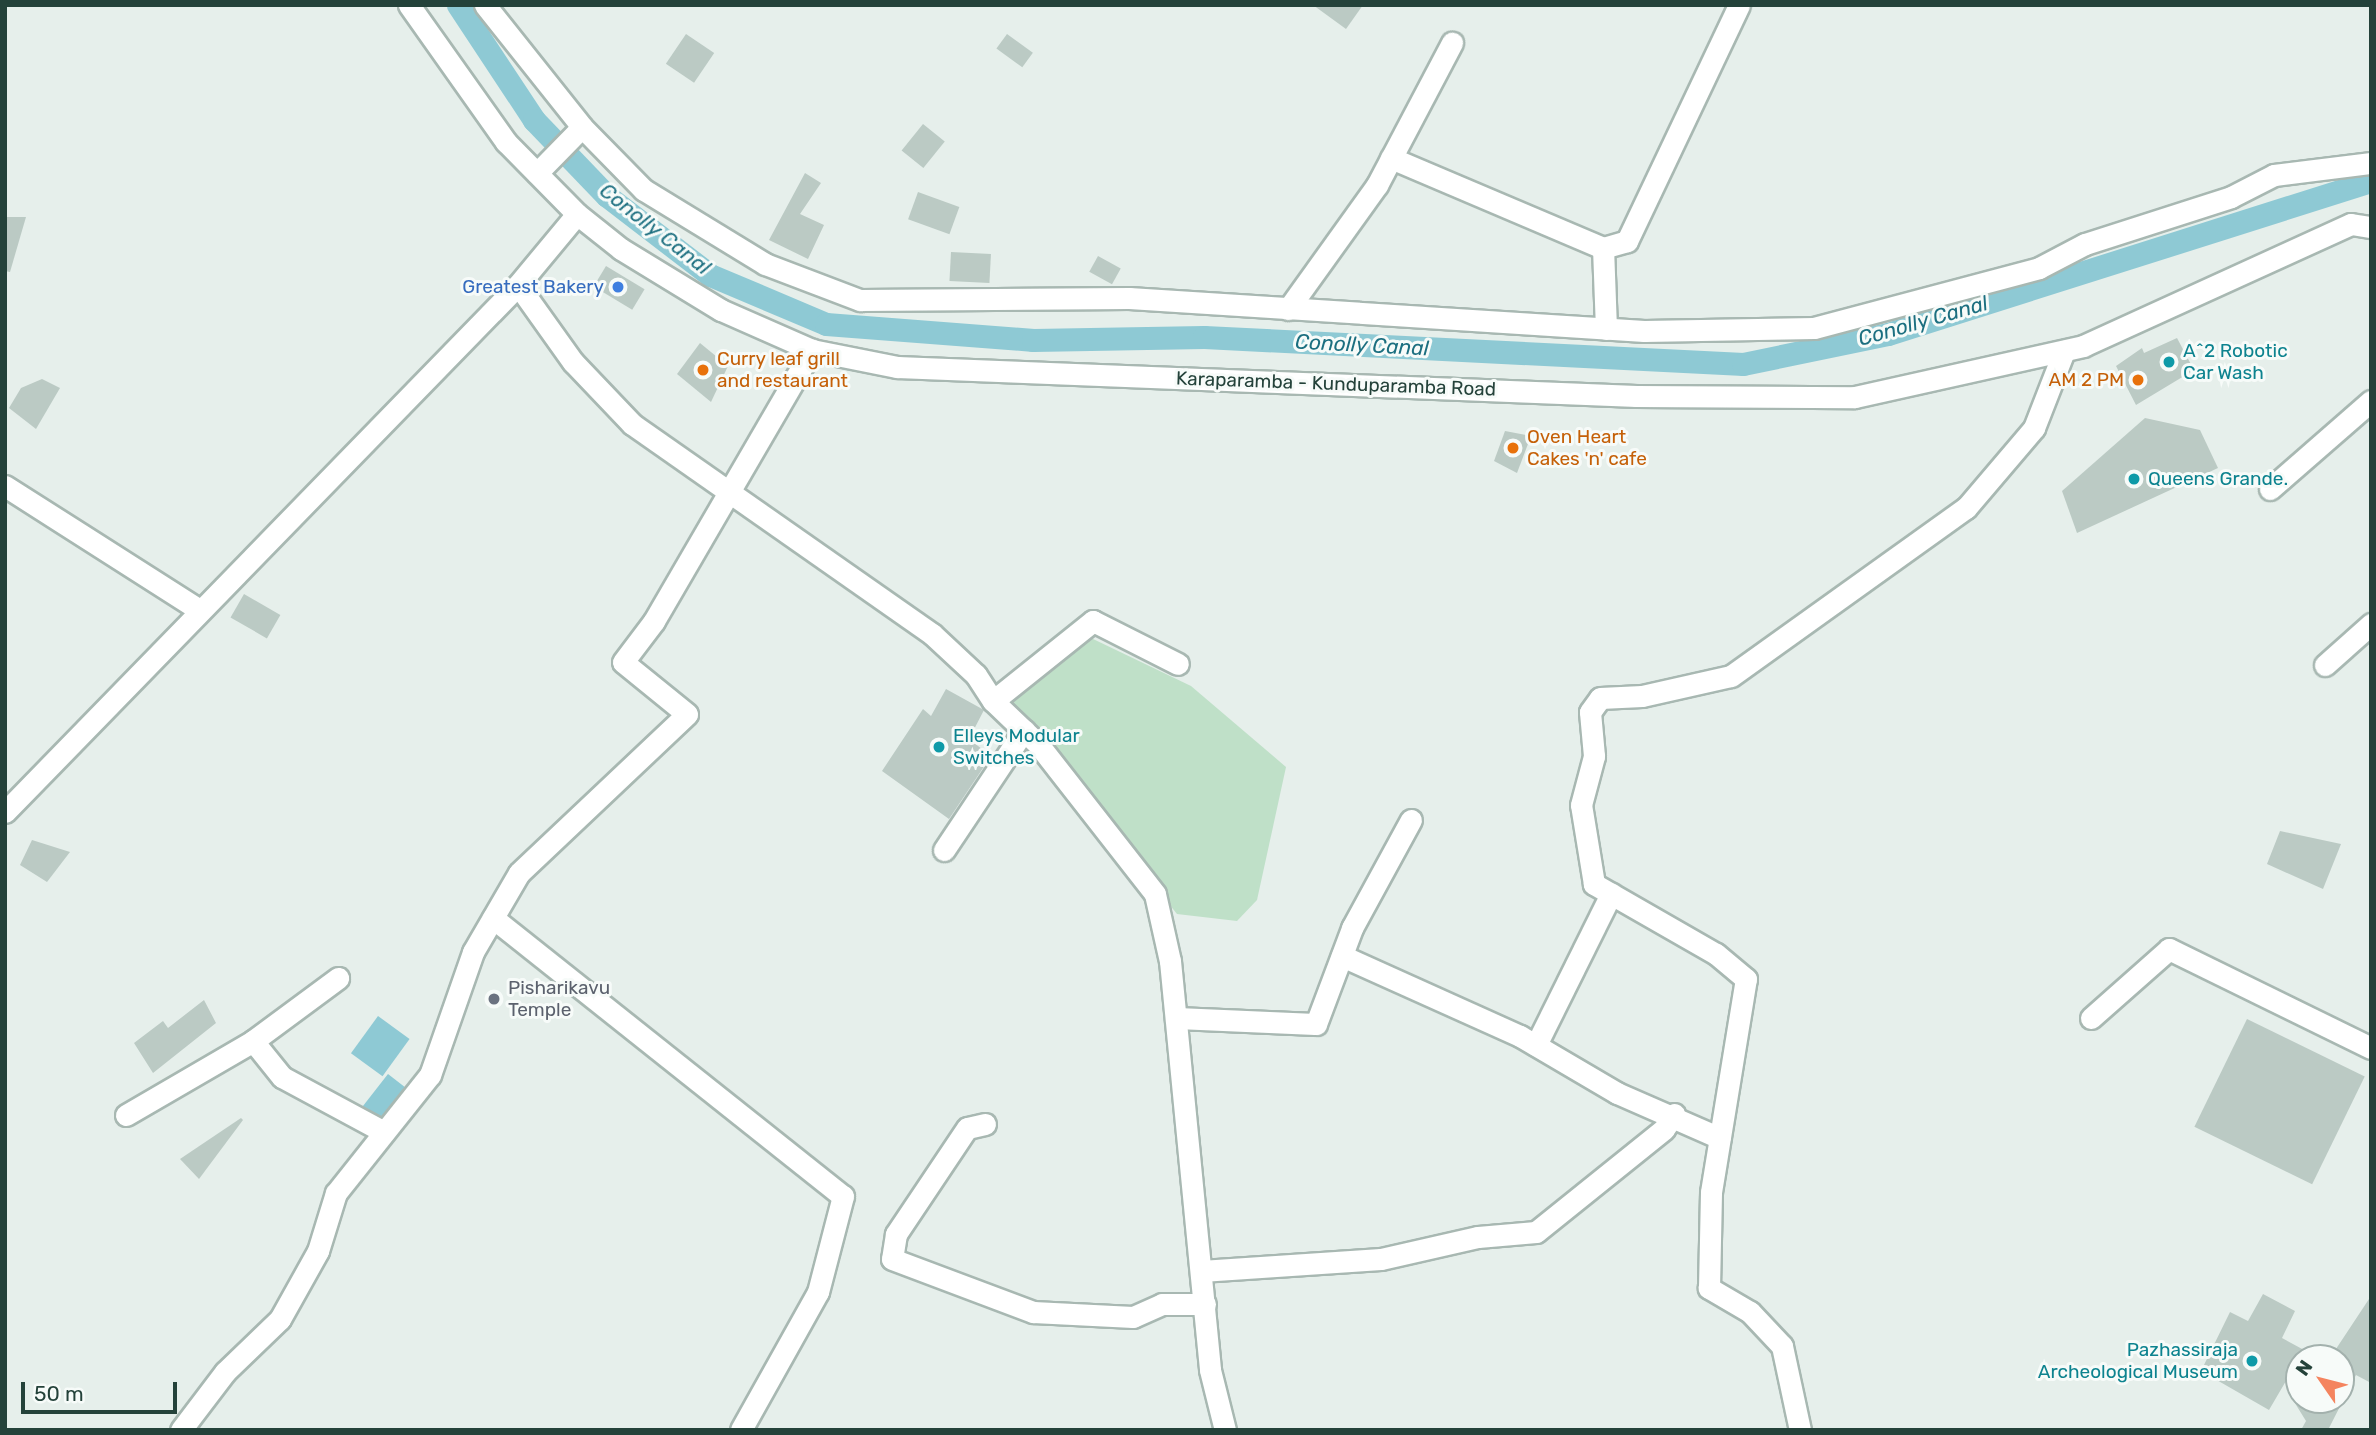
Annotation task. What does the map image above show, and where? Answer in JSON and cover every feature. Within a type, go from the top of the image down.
[{"type":"street","name":"Karaparamba - Kunduparamba Road","points":[[409,5],[506,142],[577,214],[621,249],[721,310],[812,350],[897,368],[1077,376],[1368,382],[1636,396],[1854,397],[2064,351],[2193,300],[2351,224],[2371,227]]},
{"type":"street","points":[[485,5],[582,127],[644,190],[765,264],[860,300],[1129,298],[1288,309],[1421,313],[1606,329],[1814,328],[2039,268],[2085,244],[2231,197],[2274,175],[2371,163]]},
{"type":"street","points":[[1391,158],[1603,248],[1627,241],[1739,5]]},
{"type":"street","points":[[1288,309],[1391,158],[1452,43]]},
{"type":"street","points":[[537,173],[582,127]]},
{"type":"street","points":[[5,812],[198,609],[517,285],[577,214]]},
{"type":"street","points":[[1603,248],[1606,329]]},
{"type":"street","points":[[517,285],[573,362],[632,424],[730,490],[932,634],[976,676],[993,701],[1024,730],[1155,894],[1176,1018],[1210,1370],[1225,1430]]},
{"type":"street","points":[[181,1430],[225,1372],[280,1319],[318,1251],[336,1193],[430,1075],[473,952],[519,873],[687,714],[623,662],[654,621],[812,350]]},
{"type":"street","points":[[1800,1430],[1782,1346],[1750,1311],[1709,1288],[1711,1192],[1746,979],[1716,954],[1594,884],[1581,805],[1594,756],[1590,712],[1600,698],[1642,696],[1731,676],[1966,508],[2034,428],[2064,351]]},
{"type":"street","points":[[2270,489],[2371,401]]},
{"type":"street","points":[[5,486],[198,609]]},
{"type":"street","points":[[993,701],[1093,621],[1178,664]]},
{"type":"street","points":[[2325,665],[2371,624]]},
{"type":"street","points":[[944,850],[1024,730]]},
{"type":"street","points":[[1176,1018],[1316,1024],[1342,956],[1411,820]]},
{"type":"street","points":[[1535,1045],[1611,894]]},
{"type":"street","points":[[493,918],[843,1196],[818,1292],[741,1430]]},
{"type":"street","points":[[2091,1017],[2169,949],[2371,1048]]},
{"type":"street","points":[[1342,956],[1535,1045],[1617,1093],[1674,1114],[1720,1138]]},
{"type":"street","points":[[126,1115],[253,1041],[338,978]]},
{"type":"street","points":[[253,1041],[282,1077],[384,1132]]},
{"type":"street","points":[[1201,1270],[1381,1259],[1478,1237],[1536,1232],[1664,1129],[1674,1114]]},
{"type":"street","points":[[985,1124],[967,1128],[896,1234],[892,1259],[1033,1312],[1133,1317],[1162,1304],[1205,1304]]},
{"type":"green space","points":[[1091,638],[1191,686],[1286,767],[1257,900],[1237,921],[1177,914],[1007,702]]},
{"type":"water","points":[[378,1016],[410,1039],[383,1076],[351,1053]]},
{"type":"water","points":[[388,1074],[411,1092],[383,1128],[360,1110]]},
{"type":"building","points":[[1313,5],[1363,5],[1346,29]]},
{"type":"building","points":[[686,34],[714,53],[694,83],[666,64]]},
{"type":"building","points":[[1007,34],[1033,53],[1022,67],[996,49]]},
{"type":"building","points":[[923,124],[945,142],[923,168],[902,150]]},
{"type":"building","points":[[805,173],[821,183],[800,214],[824,225],[808,259],[769,240]]},
{"type":"building","points":[[918,192],[959,207],[949,234],[908,219]]},
{"type":"building","points":[[5,217],[26,217],[10,272],[5,271]]},
{"type":"building","points":[[951,252],[991,254],[989,283],[949,281]]},
{"type":"building","points":[[1098,256],[1121,269],[1112,284],[1089,272]]},
{"type":"building","name":"Greatest Bakery","points":[[606,266],[645,289],[632,310],[594,287]]},
{"type":"building","points":[[2177,338],[2194,370],[2136,405],[2116,366],[2142,348],[2144,353]]},
{"type":"building","name":"Curry leaf grill and restaurant","points":[[700,343],[728,366],[711,402],[677,374]]},
{"type":"building","points":[[42,379],[60,388],[36,429],[9,408],[21,388]]},
{"type":"building","name":"Queens Grande.","points":[[2145,418],[2200,430],[2218,468],[2077,533],[2062,491]]},
{"type":"building","name":"Oven Heart Cakes 'n' cafe","points":[[1505,431],[1531,436],[1517,473],[1494,461]]},
{"type":"building","points":[[244,594],[280,615],[267,638],[231,617]]},
{"type":"building","name":"Elleys Modular Switches","points":[[946,689],[984,710],[969,739],[991,756],[949,819],[882,771],[923,709],[931,716]]},
{"type":"building","points":[[2280,831],[2341,844],[2323,889],[2267,864]]},
{"type":"building","points":[[32,840],[70,852],[47,882],[20,865]]},
{"type":"building","points":[[204,1000],[216,1023],[153,1073],[134,1043],[163,1021],[168,1028]]},
{"type":"building","points":[[2247,1019],[2365,1076],[2312,1184],[2194,1127]]},
{"type":"building","points":[[241,1118],[243,1120],[199,1179],[180,1159]]},
{"type":"building","name":"Pazhassiraja Archeological Museum","points":[[2263,1294],[2295,1311],[2282,1338],[2293,1344],[2285,1344],[2285,1383],[2269,1410],[2201,1371],[2230,1312],[2248,1321]]},
{"type":"building","points":[[2371,1296],[2371,1383],[2356,1375],[2355,1377],[2355,1344],[2339,1344]]},
{"type":"building","points":[[2302,1414],[2336,1414],[2328,1430],[2301,1430],[2306,1421]]},
{"type":"waterway","name":"Conolly Canal","points":[[458,5],[534,120],[607,196],[710,275],[826,324],[1033,340],[1204,337],[1743,364],[1888,334],[2371,181]]},
{"type":"place","name":"Greatest Bakery","points":[[618,287]]},
{"type":"place","name":"A^2 Robotic Car Wash","points":[[2169,362]]},
{"type":"place","name":"Curry leaf grill and restaurant","points":[[703,370]]},
{"type":"place","name":"AM 2 PM","points":[[2138,380]]},
{"type":"place","name":"Oven Heart Cakes 'n' cafe","points":[[1513,448]]},
{"type":"place","name":"Queens Grande.","points":[[2134,479]]},
{"type":"place","name":"Elleys Modular Switches","points":[[939,747]]},
{"type":"place","name":"Pisharikavu Temple","points":[[494,999]]},
{"type":"place","name":"Pazhassiraja Archeological Museum","points":[[2252,1361]]}]
